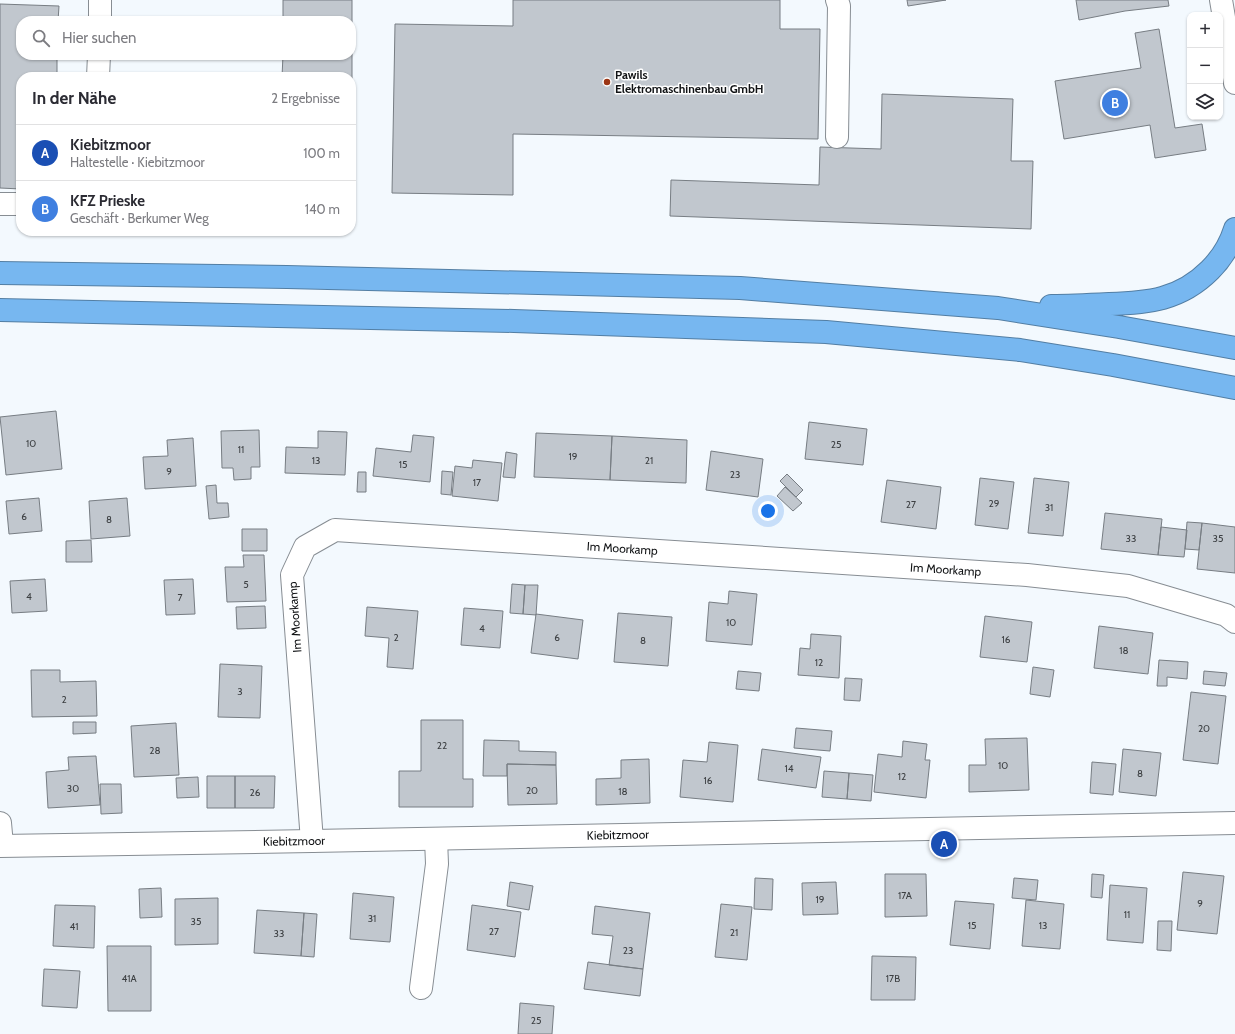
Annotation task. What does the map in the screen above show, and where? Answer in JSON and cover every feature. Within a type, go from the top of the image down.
[{"type":"highway","points":[[998,308],[1139,303],[1174,295],[1195,283],[1217,263],[1226,249],[1235,229]]},
{"type":"highway","points":[[0,273],[287,277],[740,288],[998,308],[1119,327],[1235,348]]},
{"type":"highway","points":[[0,310],[514,321],[826,332],[1020,350],[1113,365],[1235,388]]},
{"type":"street","points":[[100,0],[100,16]]},
{"type":"street","points":[[837,0],[839,6],[837,137]]},
{"type":"street","points":[[1221,0],[1235,83]]},
{"type":"street","points":[[98,72],[99,60]]},
{"type":"street","points":[[0,204],[16,204]]},
{"type":"street","name":"Im Moorkamp","points":[[312,841],[292,575],[305,546],[336,530],[1027,575],[1128,586],[1226,615],[1235,622]]},
{"type":"street","points":[[0,823],[1,846]]},
{"type":"street","name":"Kiebitzmoor","points":[[1,846],[1235,823]]},
{"type":"street","points":[[421,988],[437,864],[436,839]]},
{"type":"building","points":[[283,0],[352,0],[352,16],[283,16]]},
{"type":"building","name":"Pawils Elektromaschinenbau GmbH","points":[[513,0],[780,0],[780,29],[820,29],[818,139],[513,134],[513,195],[392,193],[395,24],[513,26]]},
{"type":"building","points":[[907,0],[946,0],[908,6]]},
{"type":"building","points":[[1076,0],[1168,0],[1169,6],[1125,11],[1079,20]]},
{"type":"building","points":[[0,4],[59,6],[58,16],[16,16],[16,60],[57,60],[57,72],[16,72],[16,189],[0,188]]},
{"type":"building","points":[[1159,29],[1175,128],[1202,124],[1206,150],[1155,158],[1150,125],[1064,139],[1055,81],[1141,68],[1135,33]]},
{"type":"building","points":[[283,60],[352,60],[352,72],[282,72]]},
{"type":"building","points":[[882,94],[1013,99],[1011,161],[1033,161],[1031,229],[670,216],[671,180],[819,185],[820,147],[881,149]]},
{"type":"building","points":[[56,411],[62,469],[6,475],[0,417]]},
{"type":"building","points":[[809,422],[867,429],[863,465],[805,459]]},
{"type":"building","points":[[259,430],[260,467],[251,467],[251,479],[234,480],[233,468],[222,468],[221,431]]},
{"type":"building","points":[[318,431],[347,432],[345,475],[285,473],[286,447],[318,448]]},
{"type":"building","points":[[536,433],[612,436],[610,480],[534,477]]},
{"type":"building","points":[[413,435],[434,437],[430,482],[373,476],[376,448],[411,452]]},
{"type":"building","points":[[612,436],[687,440],[686,483],[610,480]]},
{"type":"building","points":[[193,438],[196,486],[145,489],[143,457],[168,456],[167,440]]},
{"type":"building","points":[[711,451],[763,459],[758,497],[706,490]]},
{"type":"building","points":[[506,452],[517,454],[515,478],[503,477]]},
{"type":"building","points":[[473,460],[502,463],[498,501],[452,496],[455,466],[472,468]]},
{"type":"building","points":[[442,471],[453,472],[451,495],[441,494]]},
{"type":"building","points":[[358,472],[366,472],[366,492],[357,492]]},
{"type":"building","points":[[787,474],[803,490],[796,497],[780,481]]},
{"type":"building","points":[[980,478],[1014,482],[1008,529],[975,525]]},
{"type":"building","points":[[1034,478],[1069,482],[1063,536],[1028,533]]},
{"type":"building","points":[[887,480],[941,487],[936,529],[881,522]]},
{"type":"building","points":[[216,485],[217,503],[228,503],[229,517],[209,519],[206,486]]},
{"type":"building","points":[[785,487],[802,503],[793,511],[777,496]]},
{"type":"building","points":[[39,498],[42,531],[9,534],[6,501]]},
{"type":"building","points":[[127,498],[130,536],[91,539],[89,501]]},
{"type":"building","points":[[1105,513],[1162,519],[1158,555],[1101,549]]},
{"type":"building","points":[[1187,522],[1202,523],[1199,550],[1185,549]]},
{"type":"building","points":[[1202,523],[1235,527],[1235,573],[1197,569]]},
{"type":"building","points":[[1161,527],[1187,530],[1184,557],[1158,555]]},
{"type":"building","points":[[242,529],[267,529],[267,551],[242,551]]},
{"type":"building","points":[[91,540],[92,562],[66,562],[66,541]]},
{"type":"building","points":[[243,555],[264,555],[266,601],[227,602],[225,567],[244,567]]},
{"type":"building","points":[[45,579],[47,611],[12,613],[10,581]]},
{"type":"building","points":[[193,579],[195,614],[166,615],[164,580]]},
{"type":"building","points":[[512,584],[525,585],[523,614],[510,613]]},
{"type":"building","points":[[525,585],[538,585],[536,615],[523,614]]},
{"type":"building","points":[[729,591],[757,594],[752,645],[706,641],[709,602],[728,604]]},
{"type":"building","points":[[265,606],[266,628],[237,629],[236,607]]},
{"type":"building","points":[[367,607],[418,611],[413,669],[387,667],[389,638],[365,636]]},
{"type":"building","points":[[464,608],[503,611],[500,648],[461,645]]},
{"type":"building","points":[[618,613],[672,617],[668,666],[614,662]]},
{"type":"building","points":[[536,614],[583,620],[578,659],[531,653]]},
{"type":"building","points":[[985,616],[1032,622],[1027,662],[980,657]]},
{"type":"building","points":[[1099,626],[1153,633],[1148,674],[1094,668]]},
{"type":"building","points":[[811,634],[841,636],[839,678],[798,675],[800,648],[810,649]]},
{"type":"building","points":[[1159,660],[1188,662],[1187,679],[1167,677],[1167,686],[1157,686]]},
{"type":"building","points":[[220,664],[262,666],[260,718],[218,717]]},
{"type":"building","points":[[1033,667],[1054,670],[1050,697],[1030,694]]},
{"type":"building","points":[[31,670],[60,670],[60,682],[96,681],[97,716],[32,717]]},
{"type":"building","points":[[738,671],[761,673],[759,691],[736,689]]},
{"type":"building","points":[[1204,671],[1227,673],[1225,686],[1203,684]]},
{"type":"building","points":[[845,678],[862,679],[860,701],[844,700]]},
{"type":"building","points":[[1191,692],[1226,696],[1218,764],[1183,760]]},
{"type":"building","points":[[421,720],[463,720],[463,779],[473,779],[473,807],[399,807],[399,771],[421,771]]},
{"type":"building","points":[[73,722],[96,722],[96,733],[73,734]]},
{"type":"building","points":[[176,723],[179,775],[134,777],[131,726]]},
{"type":"building","points":[[796,728],[832,731],[830,751],[794,748]]},
{"type":"building","points":[[1027,738],[1029,790],[969,792],[969,765],[986,765],[985,739]]},
{"type":"building","points":[[484,740],[519,741],[519,751],[556,752],[556,765],[507,764],[507,776],[483,776]]},
{"type":"building","points":[[903,741],[927,744],[925,760],[930,760],[926,798],[874,792],[878,754],[902,757]]},
{"type":"building","points":[[709,742],[738,745],[733,802],[680,797],[683,760],[707,762]]},
{"type":"building","points":[[762,749],[821,757],[816,788],[758,780]]},
{"type":"building","points":[[1123,749],[1161,753],[1156,796],[1119,792]]},
{"type":"building","points":[[96,756],[100,805],[48,808],[46,772],[69,770],[68,757]]},
{"type":"building","points":[[649,759],[650,803],[596,805],[596,779],[621,778],[621,760]]},
{"type":"building","points":[[1092,762],[1116,764],[1113,795],[1090,793]]},
{"type":"building","points":[[507,764],[556,765],[557,804],[508,805]]},
{"type":"building","points":[[824,771],[849,773],[847,799],[822,797]]},
{"type":"building","points":[[849,773],[873,775],[871,801],[847,799]]},
{"type":"building","points":[[207,776],[235,776],[235,808],[207,808]]},
{"type":"building","points":[[235,776],[275,776],[274,808],[235,808]]},
{"type":"building","points":[[198,777],[199,797],[177,798],[176,778]]},
{"type":"building","points":[[100,784],[121,784],[122,813],[101,814]]},
{"type":"building","points":[[1183,872],[1224,876],[1217,934],[1177,930]]},
{"type":"building","points":[[885,874],[926,874],[927,916],[885,917]]},
{"type":"building","points":[[1092,874],[1104,875],[1102,898],[1091,897]]},
{"type":"building","points":[[755,878],[773,879],[772,910],[754,909]]},
{"type":"building","points":[[1014,878],[1038,880],[1036,900],[1012,898]]},
{"type":"building","points":[[510,882],[533,886],[529,910],[507,906]]},
{"type":"building","points":[[836,882],[838,914],[803,915],[802,883]]},
{"type":"building","points":[[1110,885],[1147,888],[1143,943],[1107,940]]},
{"type":"building","points":[[161,888],[162,917],[140,918],[139,889]]},
{"type":"building","points":[[353,893],[394,897],[390,942],[350,939]]},
{"type":"building","points":[[218,898],[218,944],[175,945],[175,899]]},
{"type":"building","points":[[1026,900],[1064,904],[1060,949],[1022,946]]},
{"type":"building","points":[[955,901],[994,904],[990,949],[950,945]]},
{"type":"building","points":[[721,904],[752,907],[747,960],[715,957]]},
{"type":"building","points":[[55,905],[95,906],[94,948],[53,946]]},
{"type":"building","points":[[472,905],[521,912],[515,957],[467,950]]},
{"type":"building","points":[[595,906],[650,913],[643,969],[609,965],[613,936],[592,934]]},
{"type":"building","points":[[257,910],[304,913],[301,956],[254,953]]},
{"type":"building","points":[[304,913],[317,914],[314,957],[301,956]]},
{"type":"building","points":[[1158,921],[1172,921],[1171,951],[1157,950]]},
{"type":"building","points":[[107,946],[151,946],[151,1011],[108,1011]]},
{"type":"building","points":[[872,956],[916,957],[915,1000],[871,1000]]},
{"type":"building","points":[[588,962],[643,969],[640,996],[584,989]]},
{"type":"building","points":[[44,969],[80,971],[77,1008],[42,1006]]},
{"type":"building","points":[[520,1003],[554,1006],[552,1034],[518,1034]]},
{"type":"place","name":"Pawils Elektromaschinenbau GmbH","points":[[607,82]]},
{"type":"place","name":"KFZ Prieske","points":[[1115,103]]},
{"type":"place","name":"Kiebitzmoor","points":[[944,844]]}]
